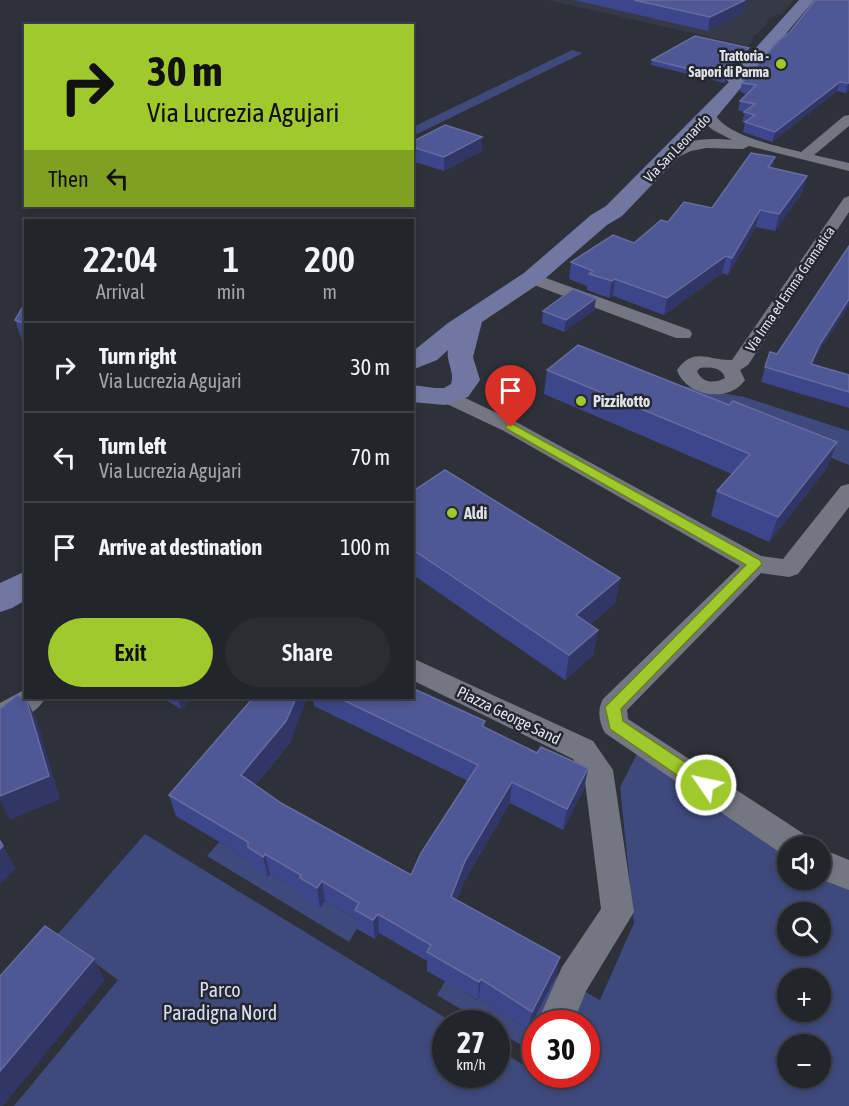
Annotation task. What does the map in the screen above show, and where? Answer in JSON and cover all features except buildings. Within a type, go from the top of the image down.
[{"type":"main road","name":"Via San Leonardo","points":[[787,20],[798,0]]},
{"type":"main road","name":"Via San Leonardo","points":[[415,361],[428,354],[457,328],[532,278],[597,222],[614,211],[662,157],[745,74],[749,65],[807,0]]},
{"type":"main road","name":"Via San Leonardo","points":[[662,157],[691,134],[710,107]]},
{"type":"main road","points":[[419,396],[441,397],[458,391],[465,376],[460,357],[470,321]]},
{"type":"main road","points":[[415,361],[439,359],[459,365],[465,376]]},
{"type":"main road","points":[[0,599],[24,585]]},
{"type":"street","points":[[710,107],[708,120],[716,128],[740,142]]},
{"type":"street","points":[[804,156],[849,119]]},
{"type":"street","points":[[691,134],[714,134],[849,167]]},
{"type":"street","points":[[662,157],[704,145],[740,142]]},
{"type":"street","name":"Via Irma ed Emma Gramatica","points":[[725,366],[738,365],[849,201]]},
{"type":"street","points":[[532,278],[683,334]]},
{"type":"street","points":[[465,376],[480,402],[511,427]]},
{"type":"street","points":[[419,396],[454,400],[511,427],[756,564],[789,568],[849,491]]},
{"type":"street","points":[[756,564],[613,707],[615,725],[781,836]]},
{"type":"street","name":"Piazza George Sand","points":[[414,669],[583,750],[598,770],[618,912],[574,978],[560,1010]]},
{"type":"street","points":[[0,717],[29,699]]},
{"type":"street","points":[[831,868],[849,875]]},
{"type":"shaded area","points":[[548,0],[793,0],[781,15],[777,14],[766,22],[768,23],[753,37],[754,39],[748,46]]},
{"type":"green space","points":[[572,50],[583,53],[414,136],[414,127]]},
{"type":"green space","points":[[645,379],[744,397],[849,431],[849,465],[695,403]]},
{"type":"green space","name":"Parco Paradigna Nord","points":[[637,754],[777,845],[777,890],[831,890],[831,882],[849,888],[849,1106],[14,1106],[118,980],[57,935],[145,834],[433,1010],[432,1088],[510,1088],[510,1057],[522,1064],[522,1088],[600,1088],[600,1010],[570,1010],[580,989],[600,1000],[634,923],[620,787]]},
{"type":"green space","points":[[219,842],[253,862],[267,877],[270,874],[305,895],[303,898],[320,907],[325,901],[361,922],[349,942],[207,856]]},
{"type":"green space","points":[[556,976],[568,983],[555,1010],[538,1010]]},
{"type":"green space","points":[[447,978],[459,989],[477,1000],[479,998],[497,1010],[462,1010],[437,995]]},
{"type":"green space","points":[[510,1018],[522,1026],[522,1045],[510,1038]]},
{"type":"place","name":"Trattoria - Sapori di Parma","points":[[781,64]]},
{"type":"place","name":"Pizzikotto","points":[[581,401]]},
{"type":"place","name":"Aldi","points":[[452,513]]},
{"type":"route","points":[[511,427],[756,564],[613,707],[615,725],[706,785]]}]
